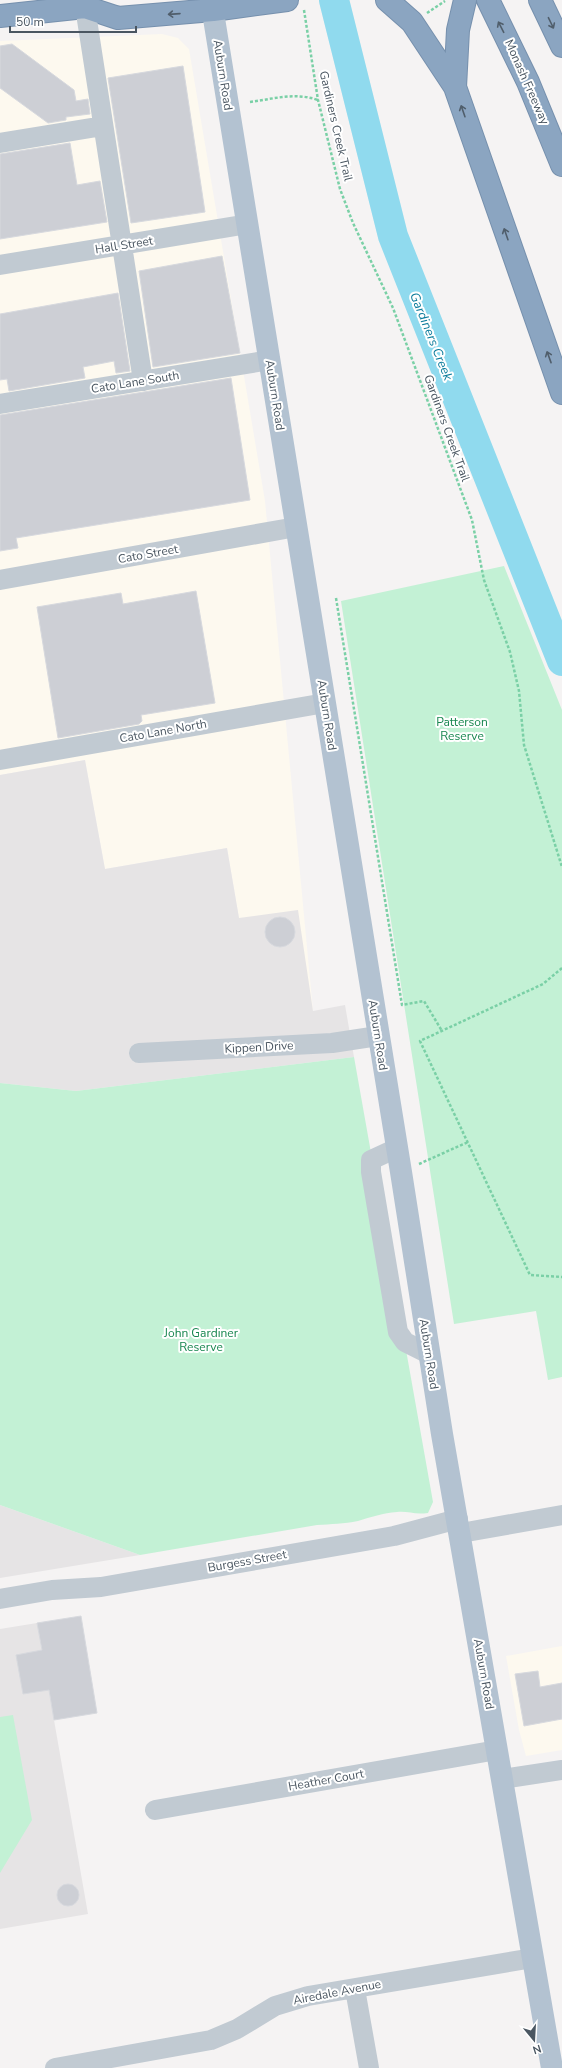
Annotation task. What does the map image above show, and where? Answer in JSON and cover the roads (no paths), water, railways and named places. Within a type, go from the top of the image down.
[{"type":"highway","points":[[387,0],[412,22],[455,87],[562,394]]},
{"type":"highway","points":[[455,87],[458,30],[465,0]]},
{"type":"highway","name":"Monash Freeway","points":[[488,0],[528,82],[562,165]]},
{"type":"highway","points":[[540,0],[562,46]]},
{"type":"highway","points":[[0,16],[91,4],[118,18],[212,5],[295,3]]},
{"type":"main road","name":"Auburn Road","points":[[212,5],[429,1354],[552,2068]]},
{"type":"street","points":[[91,4],[103,126],[143,381]]},
{"type":"street","points":[[0,143],[103,126]]},
{"type":"street","name":"Hall Street","points":[[0,266],[248,224]]},
{"type":"street","name":"Cato Lane South","points":[[0,404],[270,360]]},
{"type":"street","name":"Cato Street","points":[[0,580],[296,527]]},
{"type":"street","name":"Cato Lane North","points":[[0,760],[325,703]]},
{"type":"street","name":"Kippen Drive","points":[[139,1053],[332,1043],[378,1036]]},
{"type":"street","points":[[397,1148],[372,1160],[371,1172],[398,1332],[405,1342],[429,1354]]},
{"type":"street","name":"Burgess Street","points":[[0,1599],[52,1590],[101,1587],[394,1536],[436,1534],[460,1527],[562,1515]]},
{"type":"street","name":"Burgess Street","points":[[0,1610],[54,1601],[101,1587]]},
{"type":"street","name":"Heather Court","points":[[155,1810],[497,1750]]},
{"type":"street","points":[[502,1779],[562,1770]]},
{"type":"street","name":"Airedale Avenue","points":[[55,2068],[211,2040],[227,2034],[281,2004],[308,1996],[533,1958]]},
{"type":"street","points":[[355,1988],[369,2068]]},
{"type":"waterway","name":"Gardiners Creek","points":[[334,0],[393,236],[562,661]]},
{"type":"park label","name":"Patterson Reserve","points":[[462,729]]},
{"type":"park label","name":"John Gardiner Reserve","points":[[201,1340]]}]
